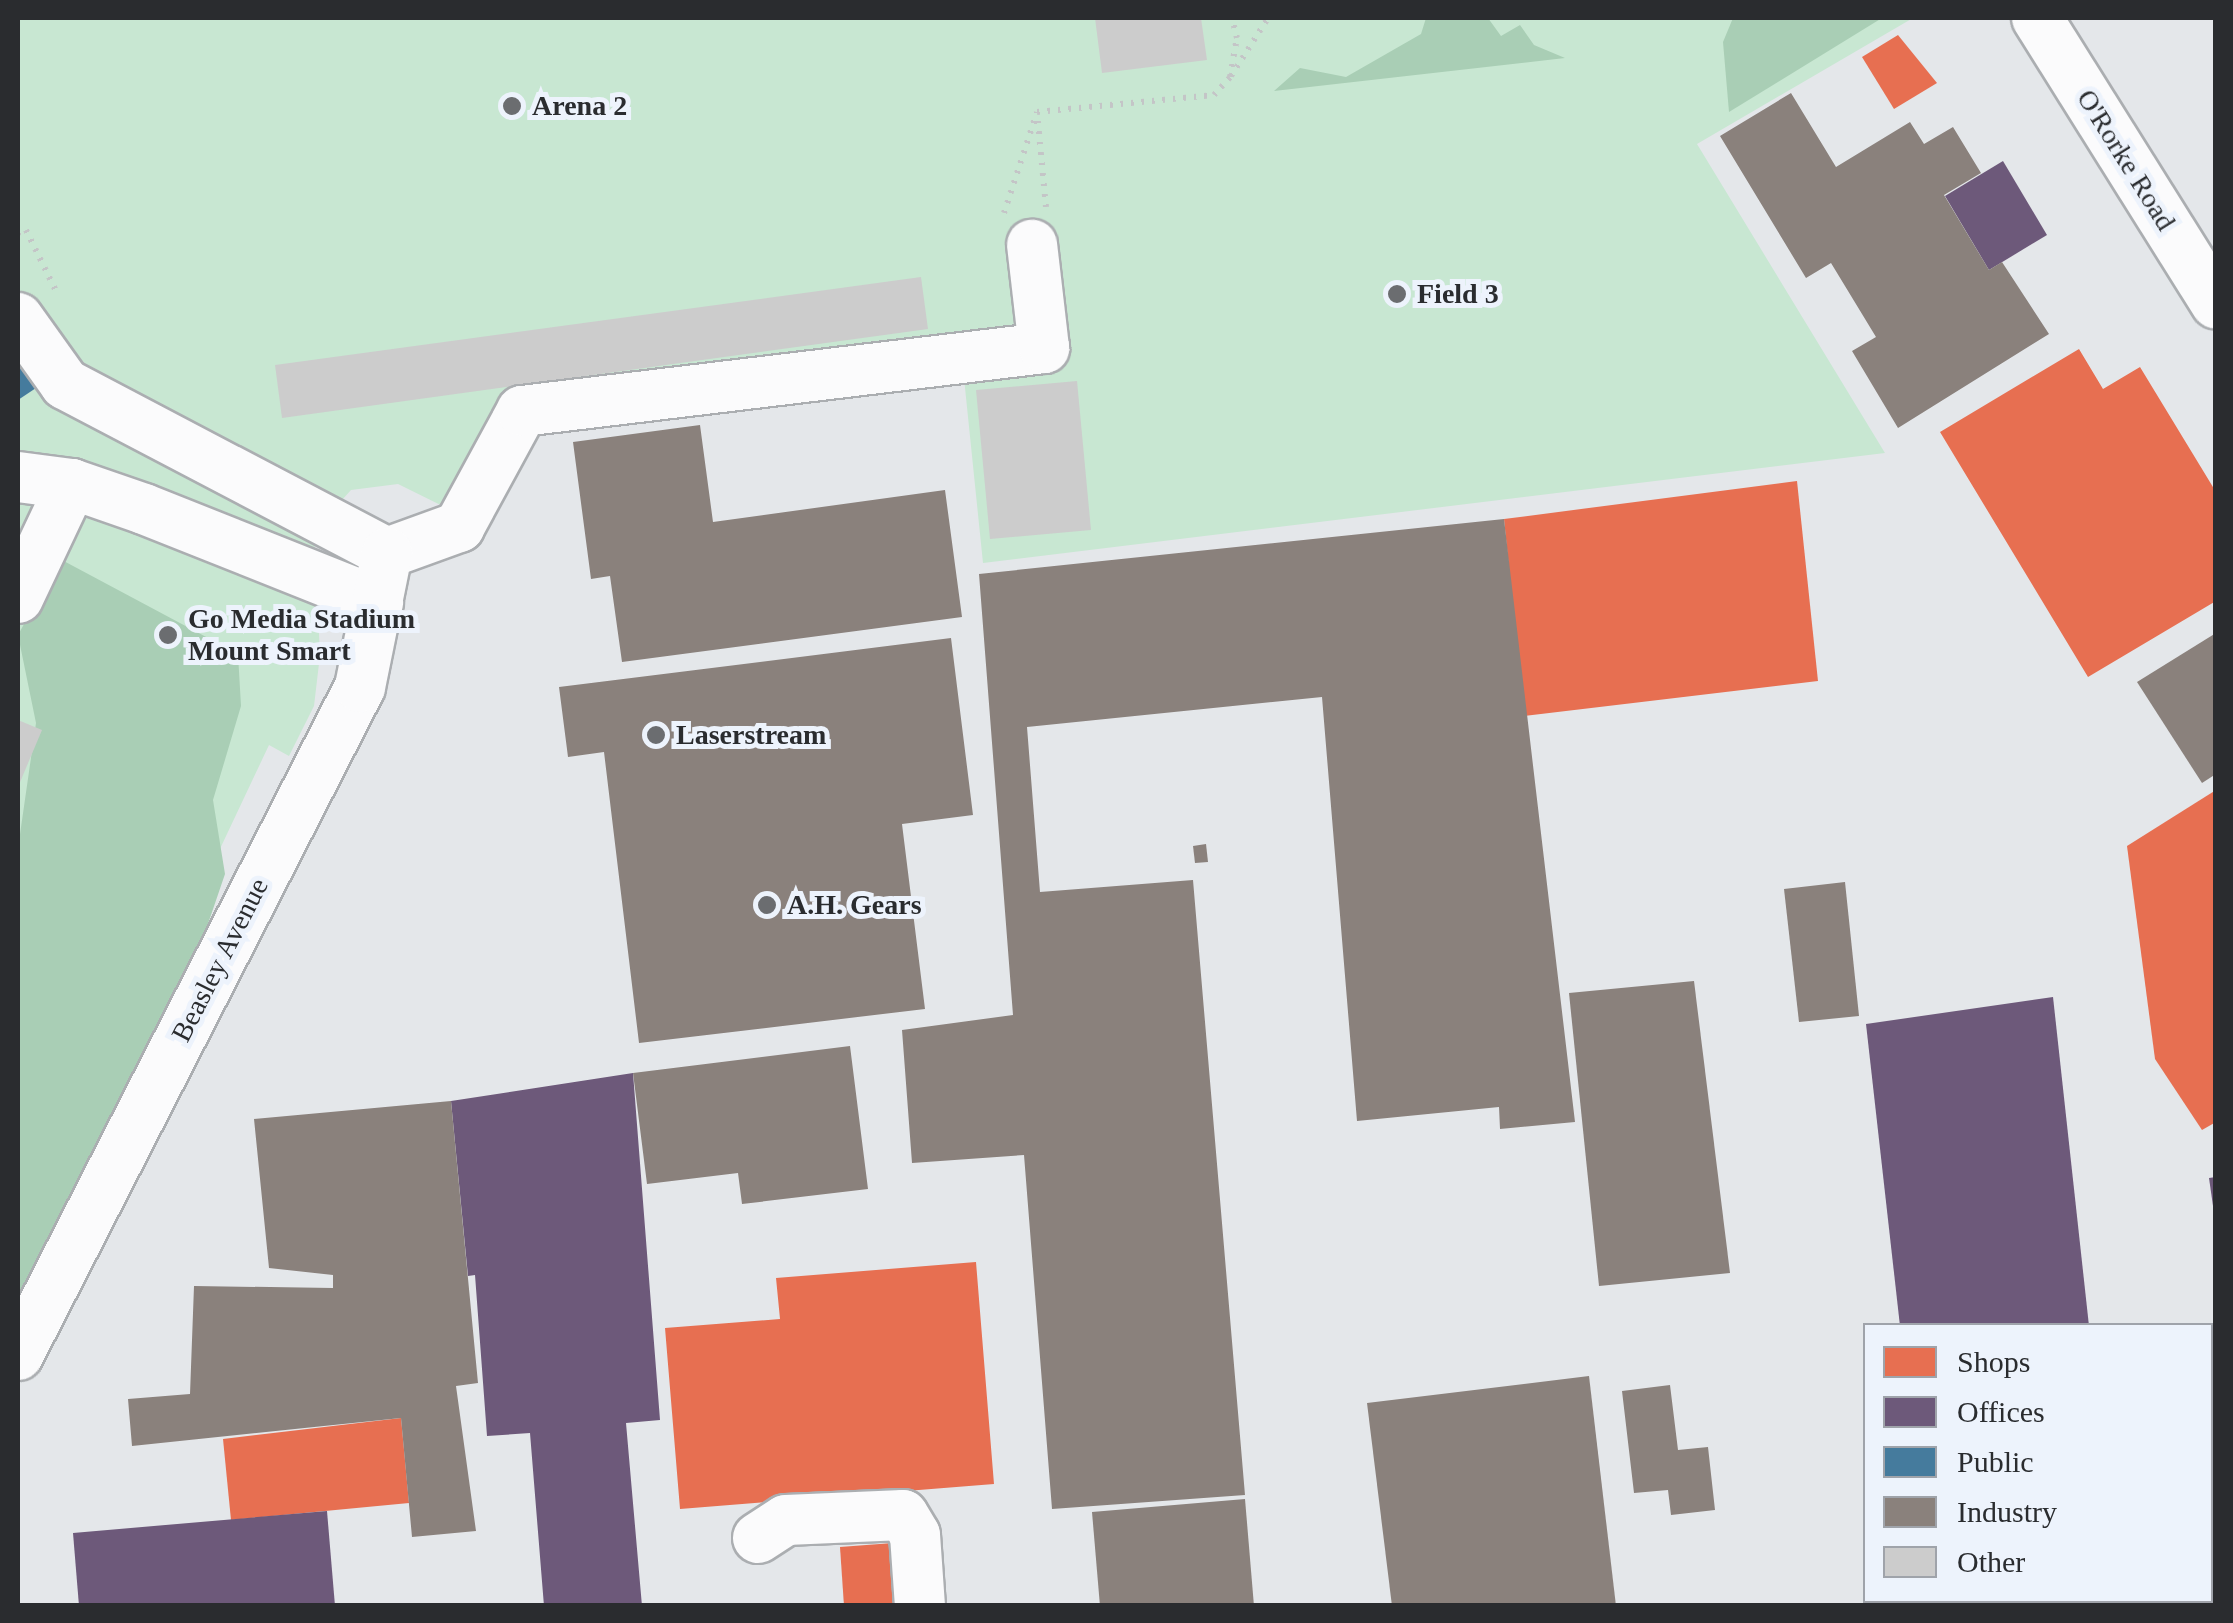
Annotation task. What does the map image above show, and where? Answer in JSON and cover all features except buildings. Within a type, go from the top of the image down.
[{"type":"street","name":"O'Rorke Road","points":[[2037,18],[2216,303]]},
{"type":"street","points":[[18,318],[64,384],[387,553],[459,527],[522,411],[1044,348],[1040,235]]},
{"type":"street","points":[[18,477],[72,484],[378,602]]},
{"type":"street","points":[[18,596],[72,484]]},
{"type":"street","name":"Beasley Avenue","points":[[18,1355],[360,688],[387,553]]},
{"type":"street","points":[[758,1538],[786,1520],[890,1511],[904,1515],[916,1535],[920,1606]]},
{"type":"path","points":[[1230,77],[1237,38],[1232,18]]},
{"type":"path","points":[[1037,112],[1214,95],[1268,18]]},
{"type":"path","points":[[1037,112],[1040,235],[1001,222],[1037,112]]},
{"type":"green space","name":"Go Media Stadium Mount Smart","points":[[18,18],[1913,18],[1697,144],[1885,453],[983,563],[964,378],[523,432],[475,522],[398,484],[351,490],[314,531],[320,655],[314,706],[289,756],[269,745],[18,1277]]},
{"type":"green space","points":[[1426,18],[1488,18],[1501,36],[1520,25],[1534,45],[1565,58],[1274,91],[1300,68],[1346,77],[1421,34]]},
{"type":"green space","points":[[1733,18],[1882,18],[1729,112],[1723,42]]},
{"type":"green space","points":[[60,559],[238,654],[241,706],[213,800],[225,874],[182,1000],[18,1351],[18,848],[36,723],[18,635]]},
{"type":"place","name":"Arena 2","points":[[512,106]]},
{"type":"place","name":"Field 3","points":[[1397,294]]},
{"type":"place","name":"Go Media Stadium Mount Smart","points":[[168,635]]},
{"type":"place","name":"Laserstream","points":[[656,735]]},
{"type":"place","name":"A.H. Gears","points":[[767,905]]}]
